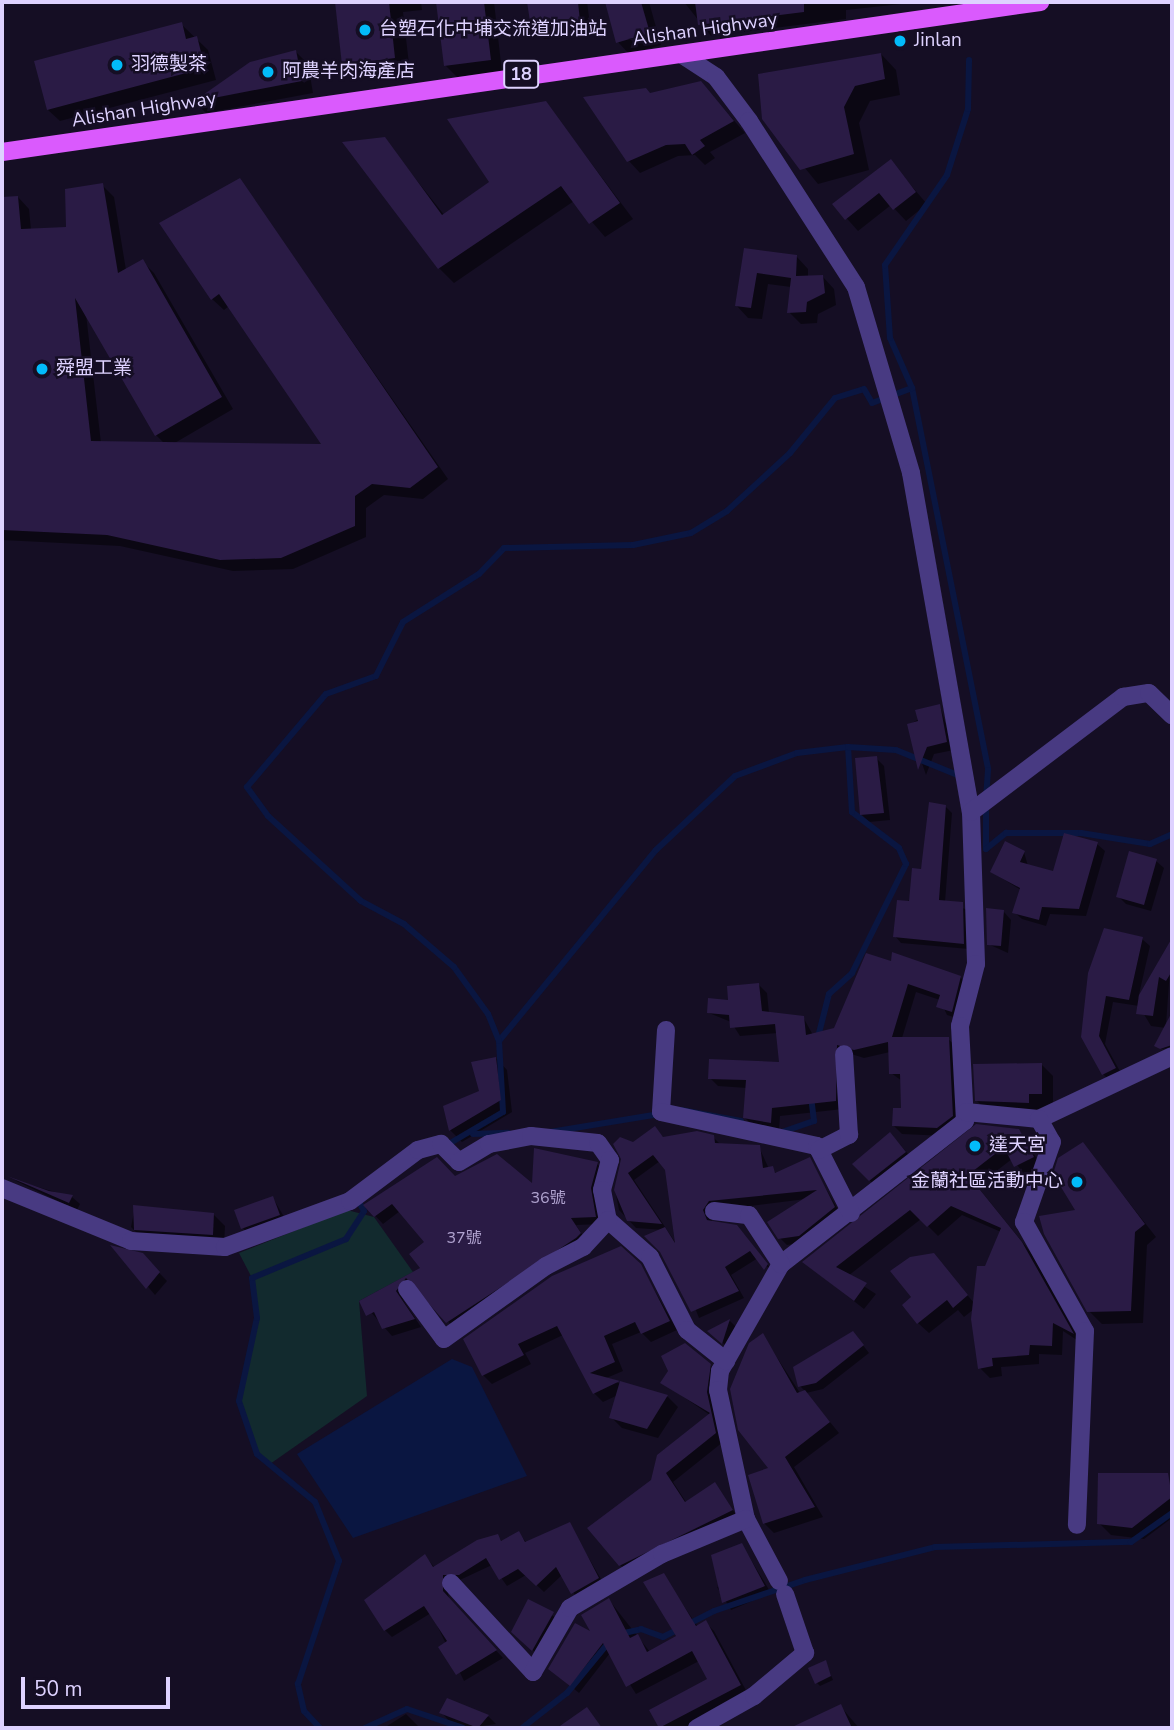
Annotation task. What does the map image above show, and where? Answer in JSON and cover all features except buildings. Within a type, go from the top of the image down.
[{"type":"main road","name":"Alishan Highway","points":[[2,152],[516,75],[684,56],[1040,2]]},
{"type":"street","points":[[684,56],[716,77],[749,121],[856,287],[911,473],[971,811],[976,964],[960,1026],[965,1121],[851,1213],[781,1265],[726,1361],[718,1390],[746,1519],[782,1588],[805,1653],[754,1696],[697,1728]]},
{"type":"street","points":[[971,811],[1124,696],[1149,693],[1172,715]]},
{"type":"street","points":[[666,1030],[661,1112],[738,1125],[819,1150],[849,1135],[844,1054]]},
{"type":"street","points":[[966,1112],[1039,1119],[1172,1056]]},
{"type":"street","points":[[1039,1119],[1052,1142],[1036,1174],[1024,1222],[1085,1331],[1077,1525]]},
{"type":"street","points":[[2,1188],[131,1241],[225,1247],[350,1201],[418,1150],[441,1144],[459,1162],[489,1144],[531,1136],[598,1143],[610,1160],[602,1190],[608,1220],[650,1257],[687,1330],[726,1361]]},
{"type":"street","points":[[819,1150],[851,1213]]},
{"type":"street","points":[[715,1211],[749,1215],[781,1265]]},
{"type":"street","points":[[407,1289],[444,1339],[546,1266],[583,1247],[608,1220]]},
{"type":"street","points":[[451,1583],[533,1672],[570,1608],[662,1554],[746,1519]]},
{"type":"green space","points":[[347,1210],[374,1217],[413,1272],[359,1301],[367,1396],[270,1464],[257,1454],[239,1401],[257,1318],[252,1278],[239,1253]]},
{"type":"water","points":[[452,1359],[472,1367],[527,1476],[353,1538],[297,1454]]},
{"type":"waterway","points":[[447,1145],[503,1112],[499,1041],[488,1014],[454,967],[404,924],[361,901],[268,816],[247,787],[326,694],[376,676],[403,622],[479,574],[504,548],[633,545],[691,533],[727,511],[790,453],[835,398],[864,389],[872,403],[912,388],[890,338],[885,265],[947,175],[968,109],[969,60]]},
{"type":"waterway","points":[[912,388],[988,770],[986,796]]},
{"type":"waterway","points":[[818,1037],[829,994],[852,973],[906,864],[899,848],[852,812],[848,747]]},
{"type":"waterway","points":[[499,1041],[656,850],[735,776],[797,753],[848,747],[896,750],[960,776]]},
{"type":"waterway","points":[[986,806],[986,849],[1006,833],[1081,833],[1150,844],[1172,834]]},
{"type":"waterway","points":[[782,1132],[814,1121],[811,1097]]},
{"type":"waterway","points":[[681,1110],[741,1121]]},
{"type":"waterway","points":[[550,1132],[660,1114]]},
{"type":"waterway","points":[[473,1134],[508,1133]]},
{"type":"waterway","points":[[320,1728],[304,1711],[298,1684],[339,1561],[315,1502],[257,1454],[239,1401],[257,1318],[252,1278],[346,1239],[364,1211],[358,1200]]},
{"type":"waterway","points":[[620,1634],[641,1629],[663,1637],[714,1611],[805,1580],[935,1547],[1131,1542],[1172,1513]]},
{"type":"waterway","points":[[522,1728],[567,1693],[609,1642]]},
{"type":"waterway","points":[[365,1728],[407,1709],[463,1728]]},
{"type":"place","name":"台塑石化中埔交流道加油站","points":[[365,30]]},
{"type":"place","name":"Jinlan","points":[[900,41]]},
{"type":"place","name":"羽德製茶","points":[[117,65]]},
{"type":"place","name":"阿農羊肉海產店","points":[[268,72]]},
{"type":"place","name":"舜盟工業","points":[[42,369]]},
{"type":"place","name":"達天宮","points":[[975,1146]]},
{"type":"place","name":"金蘭社區活動中心","points":[[1077,1182]]}]
